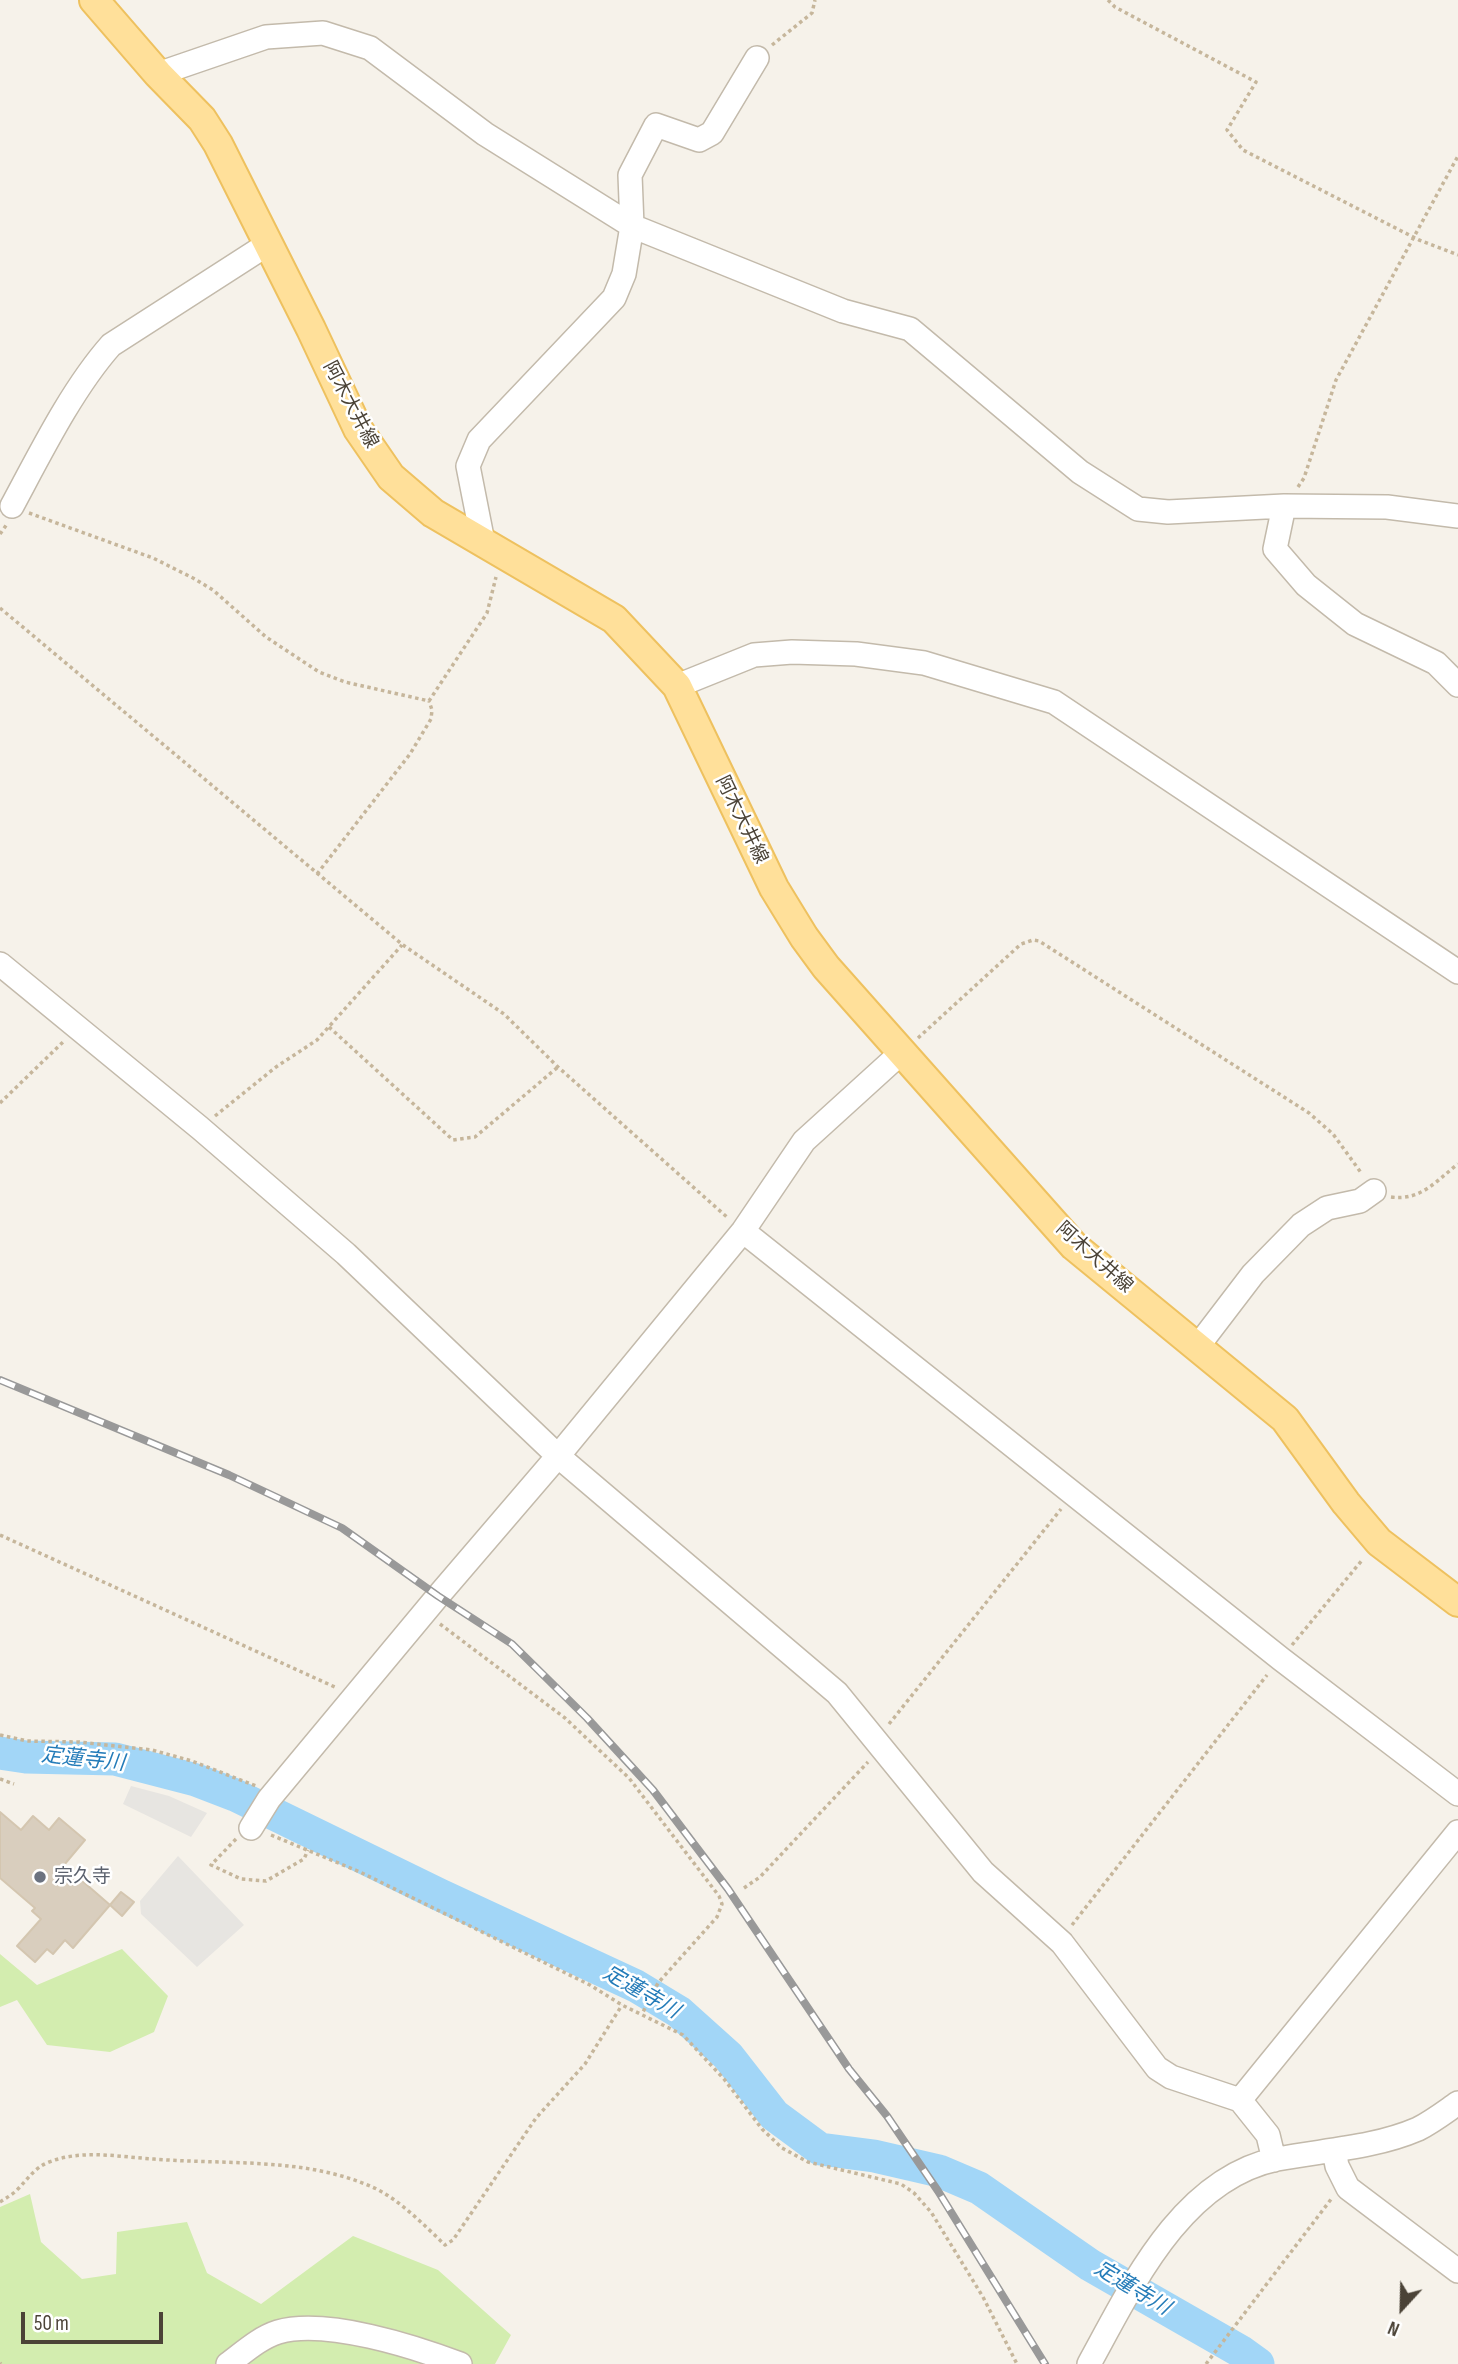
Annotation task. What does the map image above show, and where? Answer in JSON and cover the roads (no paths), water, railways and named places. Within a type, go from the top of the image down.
[{"type":"main road","name":"阿木大井線","points":[[94,0],[207,128],[231,169],[358,429],[391,477],[433,513],[614,619],[677,686],[791,918],[826,967],[1074,1245],[1285,1419],[1346,1503],[1379,1542],[1458,1602]]},
{"type":"street","points":[[158,74],[266,37],[323,33],[370,48],[485,134],[632,226],[843,311],[910,329],[1080,472],[1138,509],[1168,512],[1284,506],[1388,507],[1458,516]]},
{"type":"street","points":[[492,548],[468,466],[479,440],[614,298],[624,274],[632,226],[630,175],[656,125],[699,140],[712,133],[757,58]]},
{"type":"street","points":[[12,506],[97,360],[111,345],[268,244]]},
{"type":"street","points":[[1284,506],[1275,549],[1306,585],[1355,624],[1436,663],[1458,685]]},
{"type":"street","points":[[677,686],[754,655],[792,652],[856,654],[924,663],[1054,702],[1458,972]]},
{"type":"street","points":[[0,964],[202,1130],[346,1254],[558,1456],[836,1693],[983,1872],[1060,1941],[1157,2068],[1171,2077],[1240,2100],[1268,2135],[1274,2160]]},
{"type":"street","points":[[251,1828],[272,1796],[743,1231],[804,1141],[902,1052]]},
{"type":"street","points":[[1198,1346],[1252,1274],[1301,1225],[1327,1208],[1360,1201],[1374,1191]]},
{"type":"street","points":[[743,1231],[1281,1659],[1458,1794]]},
{"type":"street","points":[[1240,2100],[1458,1832]]},
{"type":"street","points":[[1088,2364],[1120,2307],[1175,2224],[1207,2192],[1229,2177],[1274,2160],[1400,2136],[1421,2127],[1458,2103]]},
{"type":"street","points":[[1334,2150],[1337,2166],[1348,2189],[1458,2271]]},
{"type":"street","points":[[228,2364],[260,2341],[279,2332],[302,2329],[340,2331],[380,2338],[460,2364]]},
{"type":"waterway","name":"定蓮寺川","points":[[0,1753],[26,1757],[115,1759],[196,1780],[235,1795],[440,1895],[636,1986],[679,2012],[728,2056],[774,2115],[820,2149],[874,2156],[939,2171],[979,2188],[1090,2265],[1258,2364]]},
{"type":"railway","points":[[0,1380],[229,1475],[342,1528],[512,1644],[587,1718],[653,1790],[728,1889],[849,2069],[887,2116],[938,2191],[1045,2364]]},
{"type":"place","name":"宗久寺","points":[[40,1877]]}]
